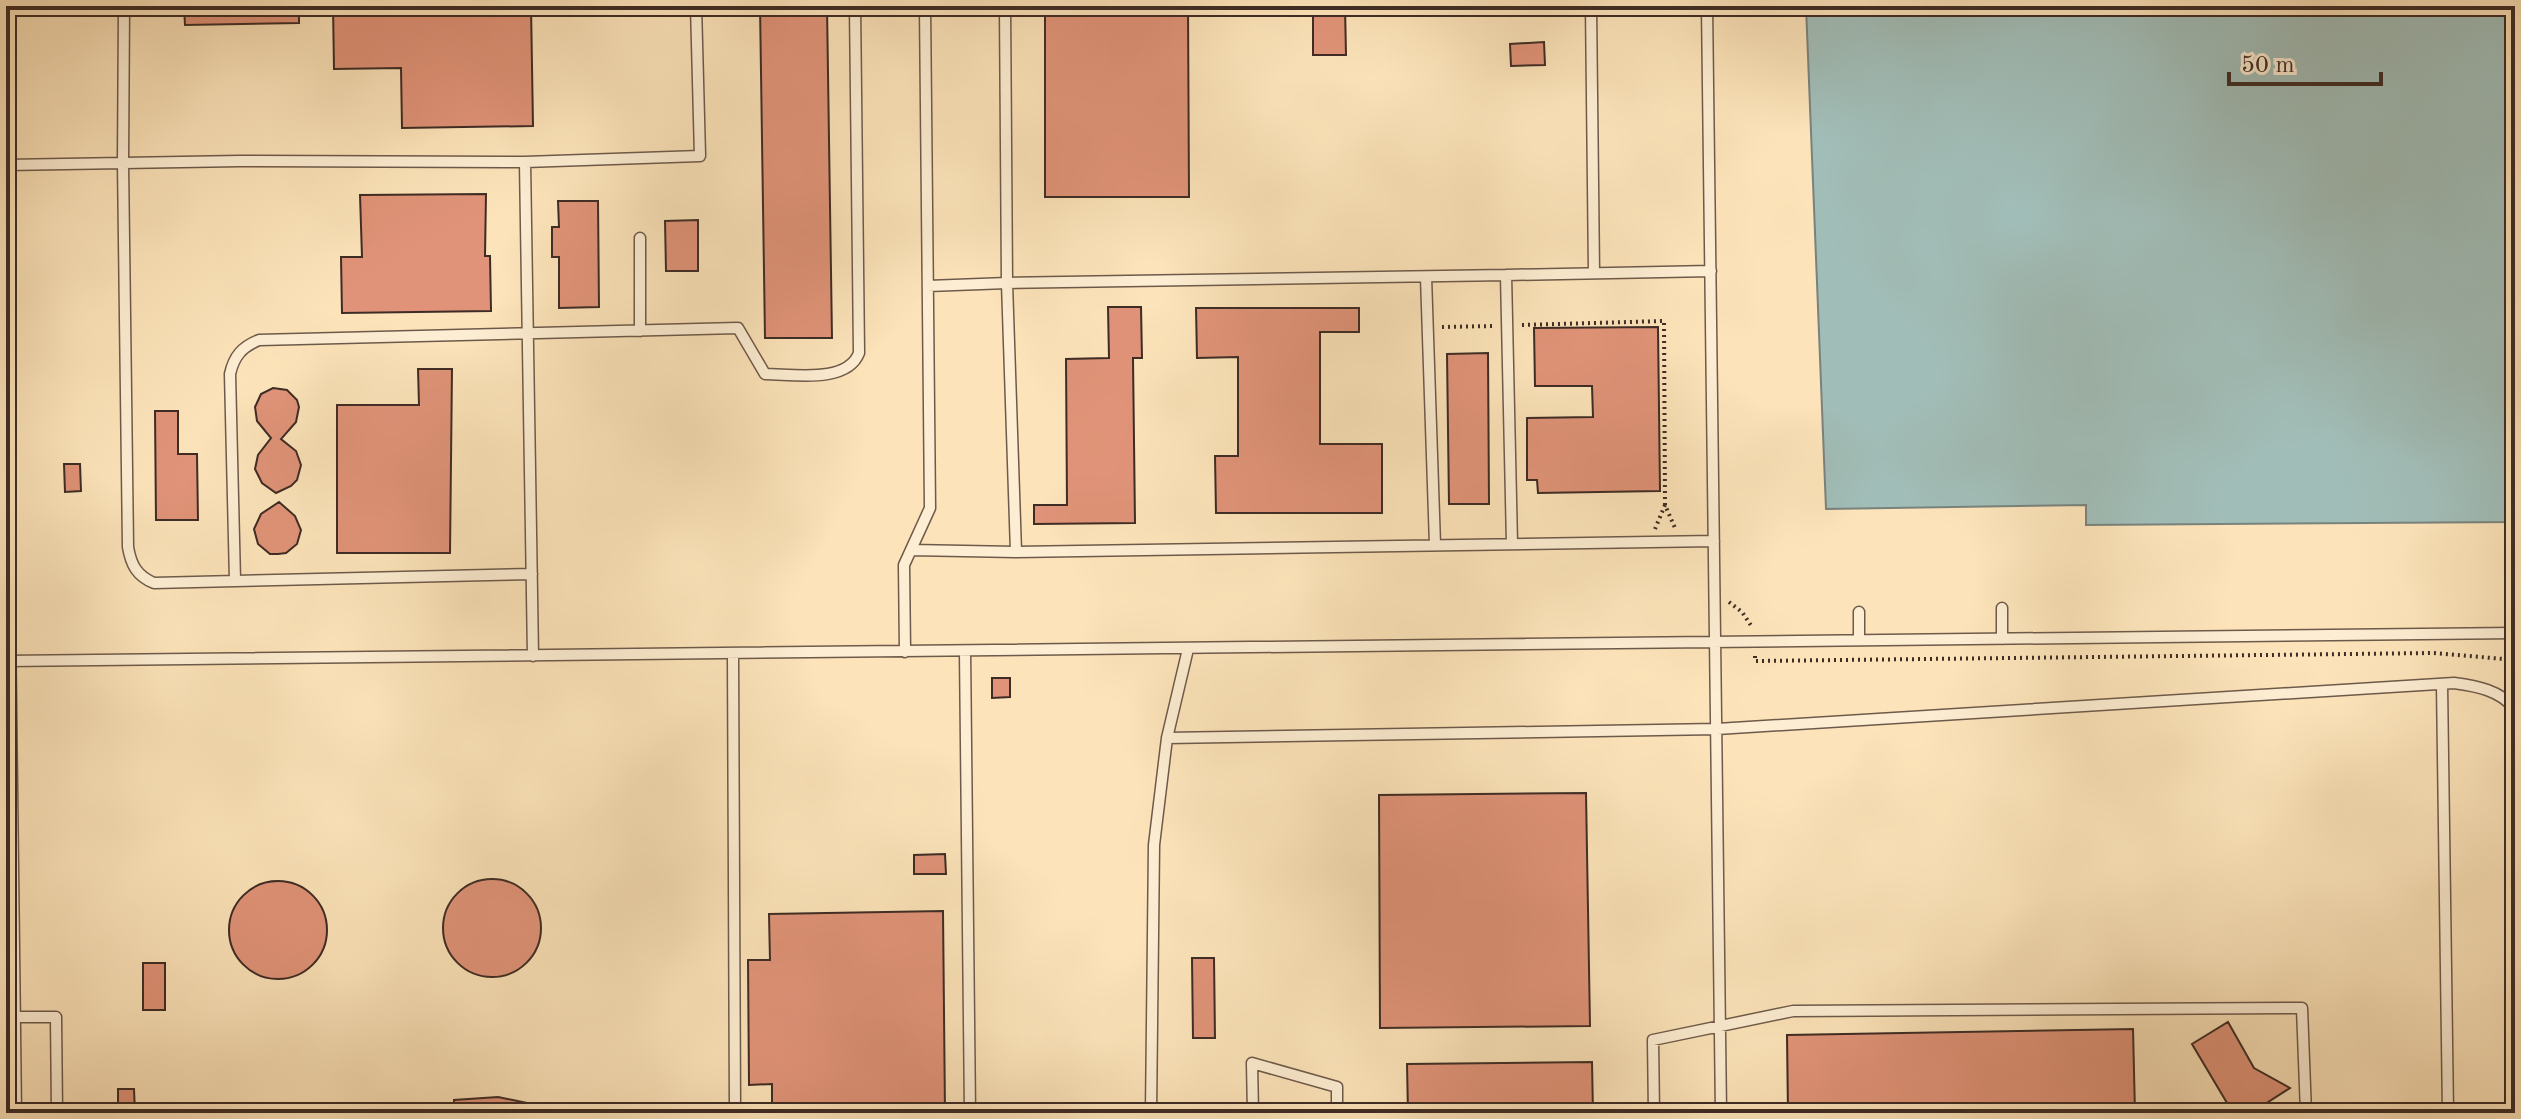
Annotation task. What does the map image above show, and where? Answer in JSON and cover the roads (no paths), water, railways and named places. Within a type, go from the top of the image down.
[{"type":"lane","points":[[124,6],[128,547],[135,570],[154,583],[532,574]]},
{"type":"lane","points":[[6,165],[525,162],[700,156],[696,6]]},
{"type":"lane","points":[[235,581],[230,374],[238,354],[259,340],[738,328],[765,374],[833,374],[855,362],[859,353],[855,6]]},
{"type":"lane","points":[[905,652],[904,565],[930,508],[925,6]]},
{"type":"lane","points":[[1005,6],[1007,283],[1016,552]]},
{"type":"lane","points":[[1591,6],[1594,273]]},
{"type":"lane","points":[[1707,6],[1721,1113]]},
{"type":"lane","points":[[525,162],[533,656]]},
{"type":"lane","points":[[640,238],[640,331]]},
{"type":"lane","points":[[928,286],[1711,271]]},
{"type":"lane","points":[[1506,275],[1512,544]]},
{"type":"lane","points":[[1426,277],[1435,545]]},
{"type":"lane","points":[[6,296],[8,997],[14,1017],[16,1113]]},
{"type":"lane","points":[[911,550],[1016,552],[1714,541]]},
{"type":"lane","points":[[2002,608],[2002,639]]},
{"type":"lane","points":[[1859,612],[1859,640]]},
{"type":"lane","points":[[8,661],[2515,633]]},
{"type":"lane","points":[[1151,1113],[1154,845],[1167,738],[1188,649]]},
{"type":"lane","points":[[965,651],[970,1113]]},
{"type":"lane","points":[[733,654],[735,1113]]},
{"type":"lane","points":[[1167,738],[1717,729],[2442,684],[2483,687],[2515,709]]},
{"type":"lane","points":[[2442,684],[2448,1113]]},
{"type":"lane","points":[[1654,1113],[1653,1040],[1793,1011],[2302,1008],[2306,1113]]},
{"type":"lane","points":[[14,1017],[56,1017],[57,1113]]},
{"type":"lane","points":[[1253,1113],[1252,1063],[1337,1087],[1337,1113]]},
{"type":"water","points":[[1806,6],[2506,6],[2515,522],[2086,525],[2086,505],[1826,509]]}]
